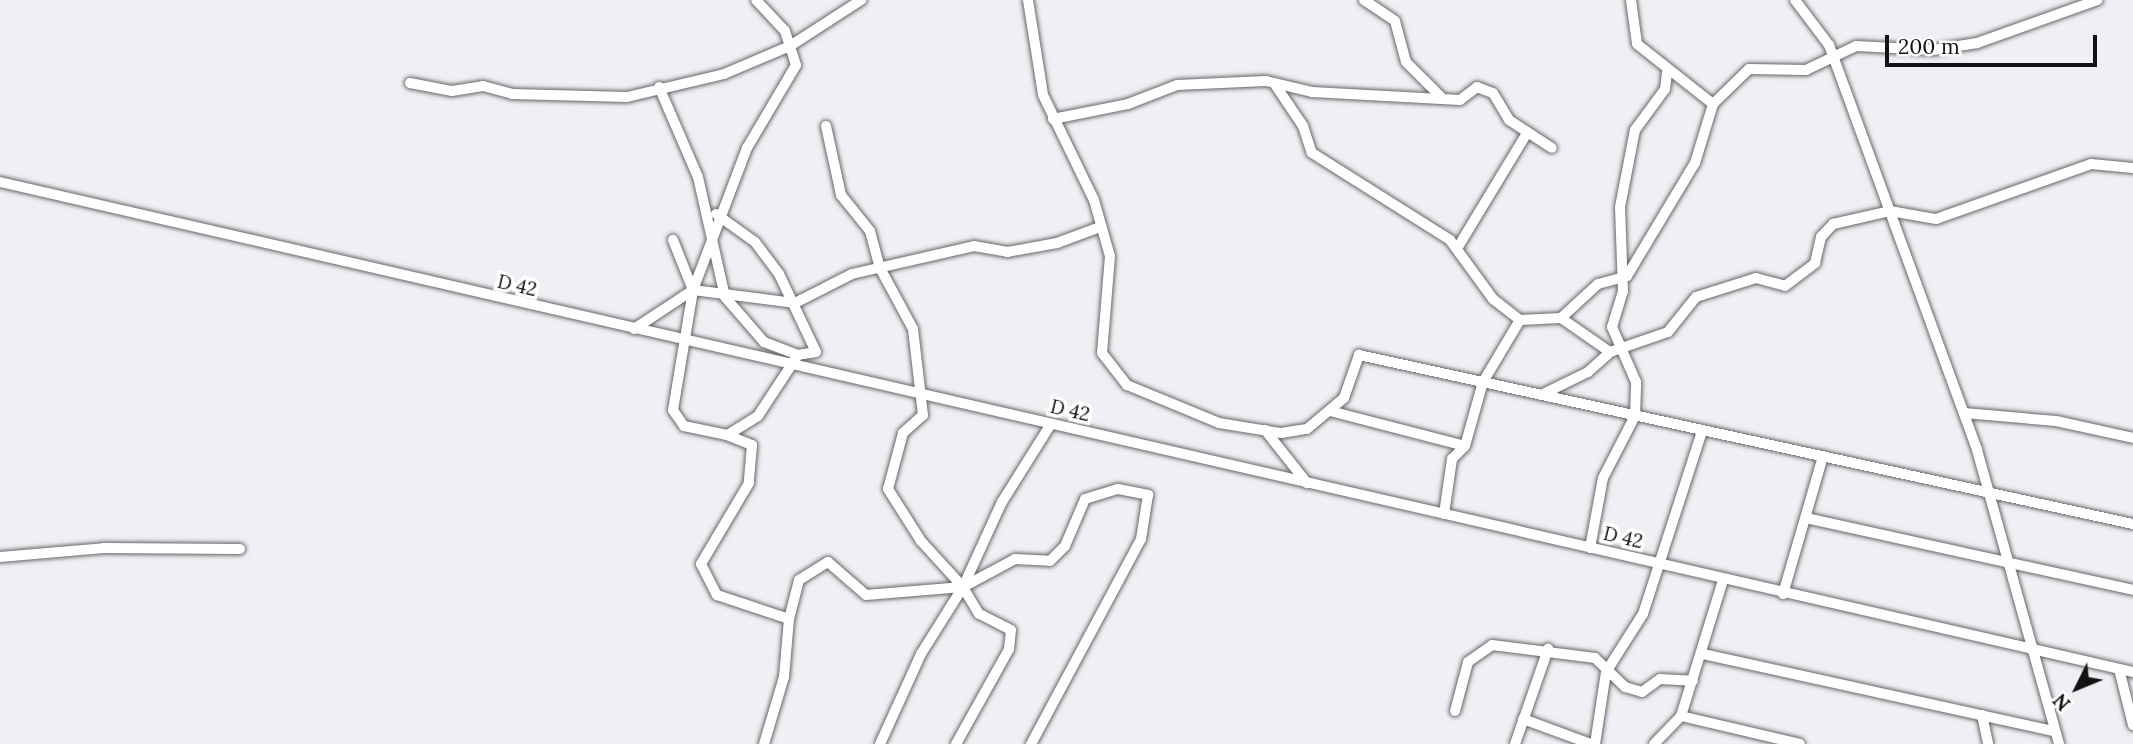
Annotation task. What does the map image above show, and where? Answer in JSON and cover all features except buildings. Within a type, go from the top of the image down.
[{"type":"street","points":[[755,0],[790,46],[796,65],[787,87],[761,117],[693,290],[681,340],[673,410],[684,426],[727,435],[752,445],[748,483],[701,564],[704,579],[716,595],[789,619]]},
{"type":"street","points":[[410,83],[597,99],[724,74],[790,46],[861,0]]},
{"type":"street","points":[[1028,0],[1037,71],[1053,119],[1094,200],[1110,256],[1111,297],[1102,353],[1111,370],[1127,386],[1219,423],[1265,430],[1307,429],[1344,398],[1359,355],[2133,524]]},
{"type":"street","points":[[1364,0],[1395,21],[1406,62],[1442,98]]},
{"type":"street","points":[[1630,0],[1637,44],[1667,72],[1713,104]]},
{"type":"street","points":[[1795,0],[1833,56],[1964,413],[2009,563],[2029,650],[2059,744]]},
{"type":"street","points":[[1561,318],[1598,284],[1621,278],[1695,163],[1713,104],[1749,69],[1806,70],[1856,46],[1933,50],[1977,43],[2098,0]]},
{"type":"street","points":[[1590,548],[1603,478],[1635,416],[1636,382],[1612,327],[1623,292],[1620,207],[1635,131],[1665,89],[1667,72]]},
{"type":"street","points":[[1053,119],[1128,104],[1177,85],[1274,83],[1312,92],[1460,100],[1477,87],[1493,93],[1508,120],[1552,148]]},
{"type":"street","points":[[1274,83],[1303,126],[1312,153],[1407,208],[1458,247],[1493,299],[1520,320],[1561,318],[1610,352]]},
{"type":"street","points":[[659,87],[706,210],[725,297],[764,342],[798,355],[816,352],[794,303],[768,257],[720,216],[706,210]]},
{"type":"street","points":[[826,126],[841,195],[870,231],[880,268],[913,329],[923,395],[923,415],[903,433],[888,489],[920,541],[963,587],[979,614],[1011,630],[1009,649],[956,744]]},
{"type":"street","points":[[1458,247],[1527,133]]},
{"type":"street","points":[[1540,395],[1588,372],[1610,352],[1622,351],[1668,332],[1696,297],[1729,282],[1756,278],[1785,286],[1815,262],[1821,237],[1833,224],[1890,211],[1936,219],[2091,164],[2133,168]]},
{"type":"street","name":"D 42","points":[[0,182],[1783,594],[2133,672]]},
{"type":"street","points":[[634,329],[693,290],[725,297],[794,303],[880,268],[974,246],[1007,252],[1044,245],[1100,228]]},
{"type":"street","points":[[673,240],[693,290]]},
{"type":"street","points":[[1444,514],[1452,459],[1465,446],[1483,382],[1520,320]]},
{"type":"street","points":[[727,435],[758,416],[779,380],[796,366],[798,355]]},
{"type":"street","points":[[1330,411],[1465,446]]},
{"type":"street","points":[[1964,413],[2056,421],[2133,438]]},
{"type":"street","points":[[880,744],[921,654],[963,587],[1002,502],[1051,424]]},
{"type":"street","points":[[1265,430],[1307,483]]},
{"type":"street","points":[[1524,719],[1594,743],[1606,672],[1643,614],[1663,566],[1702,431]]},
{"type":"street","points":[[1783,594],[1823,456]]},
{"type":"street","points":[[764,744],[784,677],[789,619],[799,580],[828,562],[866,595],[963,587],[1014,559],[1050,561],[1065,546],[1085,499],[1118,489],[1148,495],[1141,540],[1031,744]]},
{"type":"street","points":[[1806,518],[2133,590]]},
{"type":"street","points":[[0,557],[240,549]]},
{"type":"street","points":[[1654,744],[1681,716],[1703,654],[1723,580]]},
{"type":"street","points":[[1455,711],[1468,662],[1493,645],[1548,649],[1595,658],[1606,672],[1642,692],[1660,679],[1693,681]]},
{"type":"street","points":[[1516,744],[1548,649]]},
{"type":"street","points":[[1703,654],[2054,731]]},
{"type":"street","points":[[2119,669],[2133,725]]},
{"type":"street","points":[[1982,715],[1988,744]]},
{"type":"street","points":[[1681,716],[1800,744]]}]
